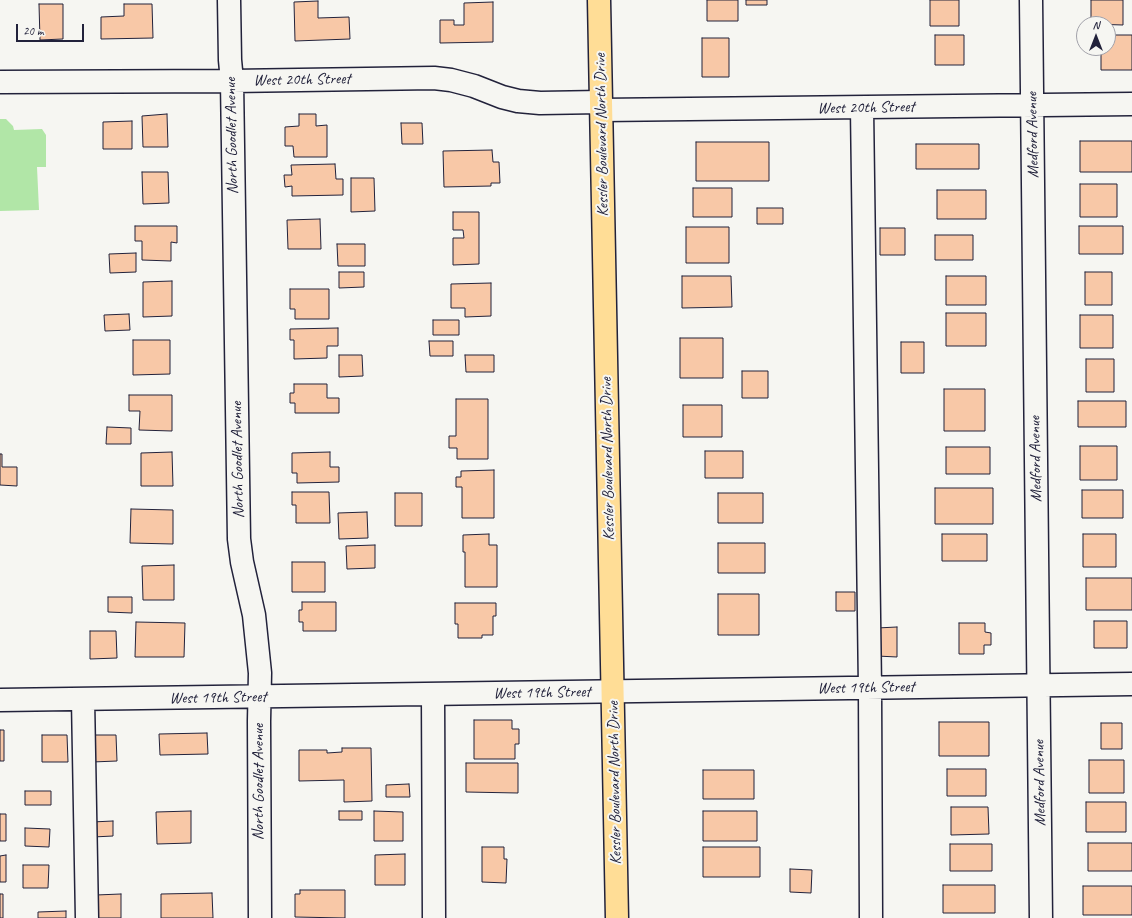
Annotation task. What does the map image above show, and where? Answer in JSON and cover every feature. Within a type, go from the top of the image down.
[{"type":"main road","name":"Kessler Boulevard North Drive","points":[[599,0],[617,918]]},
{"type":"street","name":"North Goodlet Avenue","points":[[229,0],[230,60],[232,81],[239,538],[242,562],[251,600],[260,673],[260,918]]},
{"type":"street","name":"Medford Avenue","points":[[1031,0],[1041,918]]},
{"type":"street","name":"West 20th Street","points":[[0,82],[434,78],[451,80],[474,86],[502,97],[518,101],[601,106],[862,108],[1132,104]]},
{"type":"street","points":[[862,108],[870,688],[871,918]]},
{"type":"street","name":"West 19th Street","points":[[0,700],[1132,684]]},
{"type":"street","points":[[433,695],[434,918]]},
{"type":"street","points":[[83,699],[87,918]]},
{"type":"green space","points":[[0,119],[6,119],[13,126],[14,130],[42,129],[46,135],[46,167],[37,167],[39,210],[0,211]]},
{"type":"building","points":[[707,0],[738,0],[738,21],[707,21]]},
{"type":"building","points":[[746,0],[767,0],[767,5],[746,5]]},
{"type":"building","points":[[930,0],[959,0],[959,26],[930,26]]},
{"type":"building","points":[[1091,0],[1123,0],[1123,25],[1116,25],[1116,16],[1091,16]]},
{"type":"building","points":[[318,1],[318,18],[349,17],[350,39],[295,41],[294,2]]},
{"type":"building","points":[[493,2],[493,42],[440,43],[440,20],[454,20],[454,25],[464,25],[464,3]]},
{"type":"building","points":[[39,4],[63,4],[63,39],[40,40]]},
{"type":"building","points":[[124,4],[152,4],[153,38],[101,39],[101,17],[124,16]]},
{"type":"building","points":[[935,35],[964,35],[964,65],[935,65]]},
{"type":"building","points":[[1116,35],[1132,35],[1132,70],[1101,70],[1101,56],[1116,56]]},
{"type":"building","points":[[702,38],[729,38],[729,77],[702,77]]},
{"type":"building","points":[[167,114],[168,147],[143,147],[142,116]]},
{"type":"building","points":[[299,114],[316,114],[316,126],[327,125],[327,157],[294,157],[293,146],[285,146],[285,127],[299,126]]},
{"type":"building","points":[[132,121],[132,149],[103,149],[103,122]]},
{"type":"building","points":[[401,123],[422,123],[423,144],[402,144]]},
{"type":"building","points":[[1080,141],[1132,141],[1132,172],[1080,172]]},
{"type":"building","points":[[696,142],[769,142],[769,181],[696,181]]},
{"type":"building","points":[[916,144],[979,144],[979,169],[916,169]]},
{"type":"building","points":[[492,150],[493,162],[499,162],[500,183],[491,183],[491,186],[444,187],[443,151]]},
{"type":"building","points":[[335,164],[336,179],[343,179],[343,195],[292,196],[292,186],[285,187],[284,175],[292,175],[291,165]]},
{"type":"building","points":[[142,172],[168,172],[169,203],[143,204]]},
{"type":"building","points":[[351,178],[374,178],[375,211],[351,212]]},
{"type":"building","points":[[1080,184],[1117,184],[1117,217],[1080,217]]},
{"type":"building","points":[[693,188],[732,188],[732,217],[693,217]]},
{"type":"building","points":[[937,190],[986,190],[986,219],[937,219]]},
{"type":"building","points":[[757,208],[783,208],[783,224],[757,224]]},
{"type":"building","points":[[453,212],[479,212],[479,264],[453,265],[453,238],[464,238],[463,230],[453,230]]},
{"type":"building","points":[[320,219],[321,249],[288,249],[287,220]]},
{"type":"building","points":[[135,226],[177,226],[177,243],[171,242],[171,261],[142,260],[142,241],[135,241]]},
{"type":"building","points":[[1079,226],[1123,226],[1123,254],[1079,254]]},
{"type":"building","points":[[686,227],[729,227],[729,263],[686,263]]},
{"type":"building","points":[[880,228],[905,228],[905,255],[880,255]]},
{"type":"building","points":[[935,235],[973,235],[973,260],[935,260]]},
{"type":"building","points":[[337,244],[365,244],[365,266],[338,266]]},
{"type":"building","points":[[136,253],[136,272],[110,273],[109,254]]},
{"type":"building","points":[[339,272],[364,272],[364,287],[339,288]]},
{"type":"building","points":[[1085,272],[1112,272],[1112,305],[1085,305]]},
{"type":"building","points":[[682,276],[731,276],[732,307],[682,308]]},
{"type":"building","points":[[946,276],[986,276],[986,305],[946,305]]},
{"type":"building","points":[[172,281],[172,316],[143,317],[143,282]]},
{"type":"building","points":[[491,283],[491,316],[465,317],[465,308],[451,308],[451,284]]},
{"type":"building","points":[[290,289],[329,289],[329,319],[295,319],[295,309],[290,309]]},
{"type":"building","points":[[946,313],[986,313],[986,346],[946,346]]},
{"type":"building","points":[[129,314],[130,330],[105,331],[104,315]]},
{"type":"building","points":[[1080,315],[1113,315],[1113,348],[1080,348]]},
{"type":"building","points":[[433,320],[459,320],[459,335],[433,335]]},
{"type":"building","points":[[338,328],[338,346],[327,346],[327,358],[294,359],[294,340],[290,340],[290,329]]},
{"type":"building","points":[[680,338],[723,338],[723,378],[680,378]]},
{"type":"building","points":[[133,340],[170,340],[170,374],[133,375]]},
{"type":"building","points":[[429,341],[453,341],[453,356],[430,356]]},
{"type":"building","points":[[901,342],[924,342],[924,373],[901,373]]},
{"type":"building","points":[[339,355],[362,355],[363,376],[339,377]]},
{"type":"building","points":[[465,355],[494,355],[494,372],[466,372]]},
{"type":"building","points":[[1086,359],[1114,359],[1114,392],[1086,392]]},
{"type":"building","points":[[742,371],[768,371],[768,398],[742,398]]},
{"type":"building","points":[[294,384],[327,384],[327,398],[339,398],[339,413],[295,413],[295,403],[290,403],[290,393],[294,393]]},
{"type":"building","points":[[944,389],[985,389],[985,431],[944,431]]},
{"type":"building","points":[[129,395],[172,395],[172,431],[139,430],[140,411],[129,411]]},
{"type":"building","points":[[456,399],[488,399],[488,459],[457,459],[457,448],[449,448],[449,436],[456,436]]},
{"type":"building","points":[[1078,401],[1126,401],[1126,427],[1078,427]]},
{"type":"building","points":[[683,405],[722,405],[722,437],[683,437]]},
{"type":"building","points":[[107,427],[131,428],[131,444],[106,444]]},
{"type":"building","points":[[1080,446],[1117,446],[1117,480],[1080,480]]},
{"type":"building","points":[[946,447],[990,447],[990,474],[946,474]]},
{"type":"building","points":[[705,451],[743,451],[743,478],[705,478]]},
{"type":"building","points":[[172,452],[173,486],[141,486],[141,453]]},
{"type":"building","points":[[330,452],[330,467],[339,467],[339,482],[297,483],[297,473],[292,473],[292,453]]},
{"type":"building","points":[[0,454],[2,454],[2,467],[17,467],[17,486],[0,485]]},
{"type":"building","points":[[494,470],[494,518],[462,518],[462,487],[456,487],[456,477],[461,477],[461,471]]},
{"type":"building","points":[[935,488],[993,488],[993,524],[935,524]]},
{"type":"building","points":[[1082,490],[1123,490],[1123,518],[1082,518]]},
{"type":"building","points":[[292,492],[329,492],[330,523],[296,523],[296,505],[292,505]]},
{"type":"building","points":[[395,493],[422,493],[422,526],[395,526]]},
{"type":"building","points":[[718,493],[763,493],[763,523],[718,523]]},
{"type":"building","points":[[131,509],[173,510],[173,544],[130,543]]},
{"type":"building","points":[[367,512],[368,538],[339,539],[338,513]]},
{"type":"building","points":[[489,534],[489,545],[497,545],[497,587],[465,587],[465,552],[463,552],[463,535]]},
{"type":"building","points":[[942,534],[987,534],[987,561],[942,561]]},
{"type":"building","points":[[1083,534],[1116,534],[1116,567],[1083,567]]},
{"type":"building","points":[[718,543],[765,543],[765,573],[718,573]]},
{"type":"building","points":[[375,545],[375,568],[347,569],[346,546]]},
{"type":"building","points":[[292,562],[325,562],[325,592],[292,592]]},
{"type":"building","points":[[174,565],[174,600],[143,600],[142,566]]},
{"type":"building","points":[[1086,578],[1132,578],[1132,610],[1086,610]]},
{"type":"building","points":[[836,592],[855,592],[855,611],[836,611]]},
{"type":"building","points":[[718,594],[759,594],[759,635],[718,635]]},
{"type":"building","points":[[108,597],[132,597],[132,613],[108,612]]},
{"type":"building","points":[[302,602],[336,602],[336,631],[303,631],[303,622],[299,622],[299,610],[302,610]]},
{"type":"building","points":[[455,603],[496,603],[496,616],[493,616],[493,635],[482,635],[482,638],[458,638],[458,624],[455,624]]},
{"type":"building","points":[[1094,621],[1127,621],[1127,648],[1094,648]]},
{"type":"building","points":[[136,622],[185,623],[184,657],[135,657]]},
{"type":"building","points":[[959,623],[985,623],[985,632],[991,633],[991,645],[984,645],[984,654],[959,654]]},
{"type":"building","points":[[897,627],[897,657],[877,656],[877,628]]},
{"type":"building","points":[[90,631],[116,631],[117,658],[90,659]]},
{"type":"building","points":[[474,720],[512,720],[512,729],[519,729],[519,744],[515,744],[515,759],[474,759]]},
{"type":"building","points":[[939,722],[989,722],[989,756],[939,756]]},
{"type":"building","points":[[1101,723],[1122,723],[1122,749],[1101,749]]},
{"type":"building","points":[[0,730],[4,730],[4,761],[0,761]]},
{"type":"building","points":[[207,733],[208,754],[160,755],[159,734]]},
{"type":"building","points":[[42,735],[67,735],[68,762],[42,762]]},
{"type":"building","points":[[91,735],[116,735],[117,761],[92,762]]},
{"type":"building","points":[[342,748],[371,748],[372,801],[344,802],[344,780],[299,781],[299,750],[327,750],[327,753],[342,752]]},
{"type":"building","points":[[1089,760],[1124,760],[1124,793],[1089,793]]},
{"type":"building","points":[[466,763],[518,763],[518,793],[466,792]]},
{"type":"building","points":[[947,769],[986,769],[986,796],[947,796]]},
{"type":"building","points":[[703,770],[754,770],[754,799],[703,799]]},
{"type":"building","points":[[409,784],[410,797],[386,797],[386,785]]},
{"type":"building","points":[[25,791],[51,791],[51,805],[25,805]]},
{"type":"building","points":[[1086,802],[1126,802],[1126,832],[1086,832]]},
{"type":"building","points":[[951,807],[988,807],[989,834],[951,835]]},
{"type":"building","points":[[191,811],[191,843],[157,844],[156,812]]},
{"type":"building","points":[[339,811],[362,811],[362,820],[339,820]]},
{"type":"building","points":[[374,811],[403,812],[403,841],[374,841]]},
{"type":"building","points":[[703,811],[757,811],[757,841],[703,841]]},
{"type":"building","points":[[0,814],[6,814],[6,841],[0,841]]},
{"type":"building","points":[[113,821],[113,836],[93,837],[92,822]]},
{"type":"building","points":[[25,828],[50,829],[49,847],[25,846]]},
{"type":"building","points":[[1088,843],[1132,843],[1132,871],[1088,871]]},
{"type":"building","points":[[950,844],[992,844],[992,871],[950,871]]},
{"type":"building","points":[[482,847],[504,847],[504,859],[507,859],[506,883],[482,882]]},
{"type":"building","points":[[703,847],[760,847],[760,877],[703,877]]},
{"type":"building","points":[[405,854],[405,885],[375,885],[375,855]]},
{"type":"building","points":[[6,855],[6,882],[0,882],[0,856]]},
{"type":"building","points":[[23,865],[49,865],[48,888],[23,888]]},
{"type":"building","points":[[790,869],[812,870],[811,893],[790,892]]},
{"type":"building","points":[[943,885],[995,885],[995,913],[943,913]]},
{"type":"building","points":[[1083,886],[1132,886],[1132,915],[1083,915]]},
{"type":"building","points":[[300,890],[345,890],[345,918],[295,917],[295,894],[300,894]]},
{"type":"building","points":[[212,893],[213,918],[161,918],[161,894]]},
{"type":"building","points":[[0,894],[3,894],[3,918],[0,918]]},
{"type":"building","points":[[121,894],[121,918],[96,918],[96,895]]},
{"type":"building","points":[[66,911],[66,918],[38,918],[38,912]]}]
